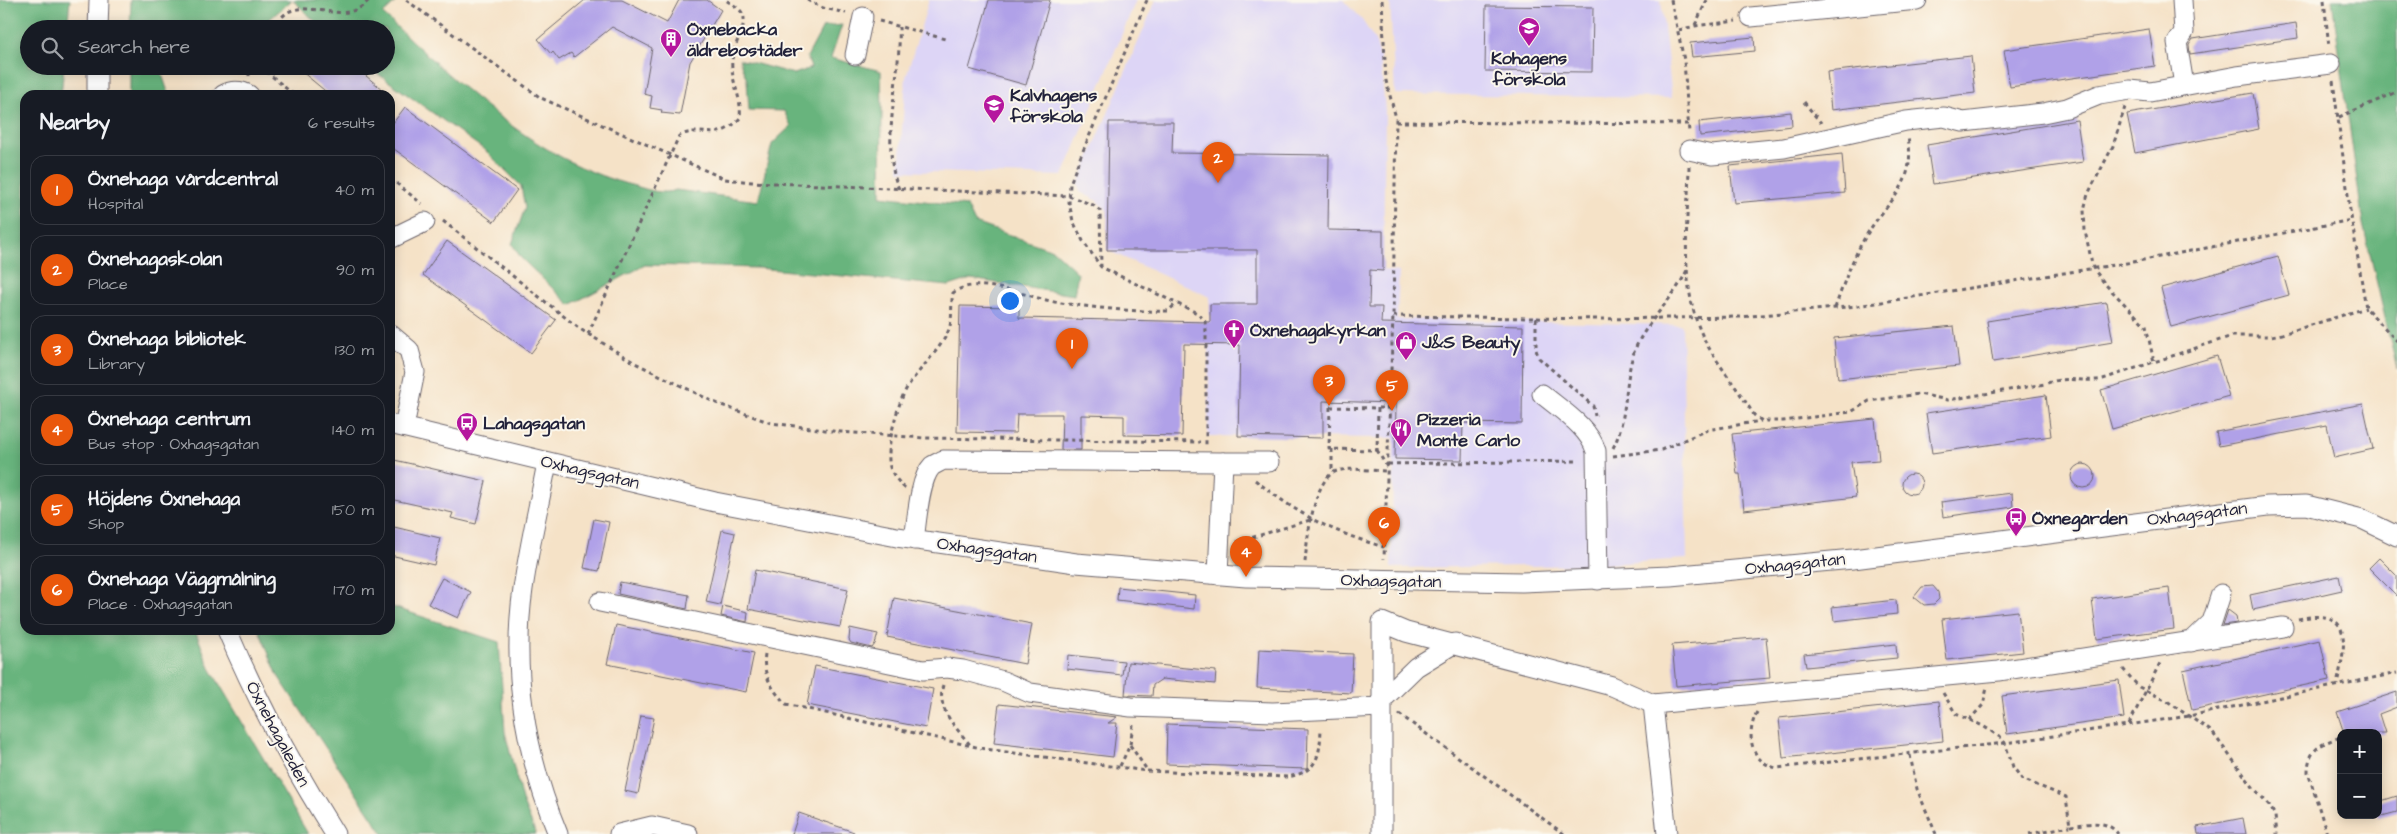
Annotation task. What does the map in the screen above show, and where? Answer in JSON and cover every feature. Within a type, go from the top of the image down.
[{"type":"street","points":[[98,20],[99,0]]},
{"type":"street","points":[[1751,17],[1917,0]]},
{"type":"street","points":[[2182,0],[2184,32],[2178,42],[2184,86]]},
{"type":"street","points":[[855,55],[863,17]]},
{"type":"street","points":[[1689,150],[1712,155],[1784,148],[1906,121],[1944,117],[1963,122],[2043,113],[2067,108],[2099,95],[2130,90],[2150,92],[2331,64]]},
{"type":"street","points":[[97,75],[97,90]]},
{"type":"street","points":[[395,236],[428,214]]},
{"type":"street","points":[[395,337],[410,350],[415,372],[397,426]]},
{"type":"street","points":[[1542,394],[1587,433],[1593,441],[1596,460],[1598,580]]},
{"type":"street","name":"Oxhagsgatan","points":[[397,426],[715,502],[914,540],[1076,563],[1218,575],[1432,582],[1598,580],[1670,576],[1835,560],[2268,506],[2306,505],[2362,519],[2397,536]]},
{"type":"street","points":[[914,540],[926,476],[932,466],[943,460],[1268,462]]},
{"type":"street","points":[[1218,575],[1221,462]]},
{"type":"street","points":[[548,463],[523,589],[519,629],[520,671],[522,716],[532,761],[558,834]]},
{"type":"street","points":[[2190,642],[2200,635],[2212,622],[2221,594]]},
{"type":"street","points":[[600,602],[923,670],[947,668],[1002,681],[1014,688],[1030,693],[1134,707],[1264,712],[1381,704],[1416,668],[1455,643]]},
{"type":"street","points":[[1382,834],[1382,622],[1406,632],[1455,643],[1612,686],[1653,704],[1999,671],[2113,655],[2283,627]]},
{"type":"street","name":"Öxnehagaleden","points":[[229,635],[246,674],[276,732],[335,834]]},
{"type":"street","points":[[1653,704],[1667,834]]},
{"type":"street","points":[[619,834],[652,826],[684,832]]},
{"type":"path","points":[[280,20],[288,12],[303,9],[334,13],[354,10],[364,6],[369,0]]},
{"type":"path","points":[[406,0],[541,98],[725,179],[1069,196],[1093,205],[1100,211],[1101,267]]},
{"type":"path","points":[[588,334],[679,136],[689,131],[716,134],[732,127],[740,118],[740,98],[732,69],[733,50],[744,20],[742,11],[726,0]]},
{"type":"path","points":[[807,0],[823,8],[863,17]]},
{"type":"path","points":[[1147,0],[1070,184],[1069,196],[1073,221],[1083,241],[1101,267],[1199,314],[1205,322],[1206,442],[1221,462],[1270,492],[1310,520],[1358,540],[1384,547]]},
{"type":"path","points":[[1382,0],[1386,81],[1396,122],[1393,316],[1384,560]]},
{"type":"path","points":[[1671,0],[1684,60],[1689,124],[1688,270],[1692,309],[1708,347],[1754,415],[1762,421]]},
{"type":"path","points":[[1695,26],[1708,0]]},
{"type":"path","points":[[2324,0],[2352,220],[2366,308],[2397,340]]},
{"type":"path","points":[[1679,30],[1695,26],[1738,21],[1751,17]]},
{"type":"path","points":[[898,189],[892,165],[892,127],[901,50],[900,27],[945,39]]},
{"type":"path","points":[[271,75],[288,90]]},
{"type":"path","points":[[2130,90],[2113,146],[2088,194],[2084,210],[2085,231],[2093,268],[2105,284],[2146,326],[2154,362]]},
{"type":"path","points":[[2339,117],[2397,92]]},
{"type":"path","points":[[1804,102],[1823,126],[1827,140]]},
{"type":"path","points":[[1835,308],[1863,240],[1902,188],[1909,170],[1911,153],[1906,121]]},
{"type":"path","points":[[1396,122],[1689,124]]},
{"type":"path","points":[[395,183],[428,214],[588,334],[636,363],[716,403],[771,424],[892,436],[1215,442]]},
{"type":"path","points":[[1393,316],[1653,319],[1740,318],[1835,308],[2093,268],[2352,220]]},
{"type":"path","points":[[1688,270],[1680,286],[1646,326],[1635,349],[1616,441],[1611,452],[1604,457],[1661,450],[1707,430],[1762,421],[1783,421],[1851,412],[1870,401],[1919,394],[1948,400],[2045,384],[2059,379],[2091,381],[2232,336],[2271,336],[2366,308]]},
{"type":"path","points":[[921,496],[912,494],[900,484],[890,468],[888,455],[907,388],[927,360],[940,347],[948,332],[952,321],[953,293],[958,289],[970,286],[999,288],[1058,303],[1130,311],[1168,311],[1172,310],[1177,303]]},
{"type":"path","points":[[1536,318],[1536,350],[1539,358],[1593,406],[1595,422]]},
{"type":"path","points":[[1332,473],[1332,449],[1329,449],[1330,407],[1389,408]]},
{"type":"path","points":[[1378,408],[1377,450],[1388,468]]},
{"type":"path","points":[[1206,442],[1221,462]]},
{"type":"path","points":[[1332,449],[1377,450]]},
{"type":"path","points":[[1305,565],[1310,520],[1319,493],[1332,473],[1338,470],[1596,460]]},
{"type":"path","points":[[1219,547],[1310,520]]},
{"type":"path","points":[[2283,627],[2294,620],[2311,616],[2334,620],[2340,626],[2345,637],[2337,685]]},
{"type":"path","points":[[768,638],[764,662],[765,672],[778,697],[786,704],[971,746],[1147,771],[1299,775],[1310,769],[1316,761],[1320,748],[1321,709]]},
{"type":"path","points":[[2128,725],[2171,645]]},
{"type":"path","points":[[2113,655],[2131,680],[2145,691],[2167,701],[2212,732],[2270,806],[2275,816],[2277,834]]},
{"type":"path","points":[[947,668],[940,694],[941,702],[949,718],[971,746]]},
{"type":"path","points":[[1969,720],[1983,705],[1988,685],[1999,671]]},
{"type":"path","points":[[1768,693],[1751,724],[1750,735],[1758,757],[1767,766],[1777,768],[1910,755],[2189,716],[2397,673]]},
{"type":"path","points":[[1928,678],[1943,692],[1956,714],[1992,731],[2005,743],[2013,767],[2022,779],[2066,798],[2070,826]]},
{"type":"path","points":[[1381,704],[1564,834]]},
{"type":"path","points":[[1120,766],[1130,745],[1134,707]]},
{"type":"path","points":[[2327,834],[2308,772],[2308,762],[2318,746],[2337,739]]},
{"type":"path","points":[[1130,745],[1147,771]]},
{"type":"path","points":[[1910,755],[1917,789],[1936,834]]},
{"type":"path","points":[[2029,834],[2100,822],[2112,827],[2118,834]]},
{"type":"shaded area","name":"Kalvhagens förskola","points":[[929,0],[1136,0],[1063,176],[899,171],[906,77]]},
{"type":"shaded area","points":[[1156,0],[1343,0],[1362,20],[1375,40],[1380,57],[1385,110],[1383,270],[1399,272],[1397,319],[1682,325],[1687,559],[1590,565],[1391,568],[1394,438],[1208,436],[1210,297],[1107,250],[1108,211],[1096,200],[1080,192],[1078,184]]},
{"type":"shaded area","name":"Kohagens förskola","points":[[1390,0],[1661,0],[1672,98],[1395,94]]},
{"type":"green space","points":[[0,0],[70,0],[68,20],[20,20],[20,75],[63,75],[62,90],[20,90],[20,635],[197,635],[210,668],[308,834],[0,834]]},
{"type":"green space","points":[[131,0],[292,0],[269,20],[130,20]]},
{"type":"green space","points":[[293,0],[398,0],[383,14],[389,20],[314,20]]},
{"type":"green space","points":[[2332,0],[2397,0],[2397,369],[2363,224]]},
{"type":"green space","points":[[395,25],[439,66],[499,116],[531,139],[564,159],[599,175],[660,192],[676,190],[758,201],[772,144],[791,126],[784,111],[749,110],[747,80],[739,59],[794,74],[811,68],[807,57],[823,27],[842,25],[831,58],[881,71],[881,196],[967,206],[975,223],[1053,250],[1078,273],[1074,295],[971,279],[949,286],[758,268],[645,265],[570,305],[521,258],[512,244],[525,208],[521,186],[486,151],[380,75],[395,75]]},
{"type":"green space","points":[[129,75],[162,75],[167,90],[129,90]]},
{"type":"green space","points":[[395,608],[499,642],[505,732],[522,800],[536,834],[383,834],[278,676],[261,635],[395,635]]},
{"type":"building","name":"Öxnebacka äldrebostäder","points":[[585,0],[622,0],[667,23],[679,0],[707,0],[721,10],[690,62],[680,115],[661,113],[662,110],[650,108],[652,96],[644,94],[652,48],[612,27],[574,57],[571,53],[559,60],[538,39]]},
{"type":"building","points":[[989,0],[1050,0],[1026,85],[969,69]]},
{"type":"building","points":[[1486,6],[1593,7],[1592,72],[1485,71]]},
{"type":"building","points":[[2296,23],[2298,38],[2190,54],[2189,45],[2193,39]]},
{"type":"building","points":[[2149,29],[2155,66],[2010,87],[2004,50]]},
{"type":"building","points":[[1754,37],[1755,51],[1692,57],[1690,43]]},
{"type":"building","points":[[1971,56],[1975,93],[1831,110],[1827,72]]},
{"type":"building","points":[[306,75],[365,75],[383,90],[324,90]]},
{"type":"building","points":[[2253,93],[2259,129],[2135,153],[2127,114]]},
{"type":"building","points":[[405,107],[517,190],[494,222],[395,150],[395,120]]},
{"type":"building","points":[[1791,112],[1792,126],[1700,136],[1699,122]]},
{"type":"building","points":[[2077,120],[2083,162],[1933,184],[1927,145]]},
{"type":"building","points":[[1109,122],[1173,122],[1172,153],[1329,155],[1328,230],[1383,231],[1383,271],[1370,270],[1369,307],[1382,307],[1381,323],[1523,326],[1522,424],[1463,423],[1462,460],[1395,459],[1396,403],[1323,401],[1323,438],[1238,436],[1240,345],[1184,344],[1182,436],[1124,435],[1124,416],[1081,415],[1081,450],[1061,450],[1062,414],[1017,414],[1016,433],[957,432],[960,306],[1019,307],[1019,318],[1210,322],[1210,304],[1257,304],[1257,250],[1107,250]]},
{"type":"building","points":[[1842,154],[1845,193],[1734,203],[1730,166]]},
{"type":"building","points":[[447,241],[556,320],[531,353],[423,275]]},
{"type":"building","points":[[2278,256],[2289,295],[2171,327],[2161,288]]},
{"type":"building","points":[[2106,302],[2113,342],[1993,362],[1987,321]]},
{"type":"building","points":[[1954,326],[1959,366],[1838,379],[1834,338]]},
{"type":"building","points":[[2217,356],[2229,396],[2112,429],[2101,390]]},
{"type":"building","points":[[2046,395],[2051,436],[1932,453],[1926,413]]},
{"type":"building","points":[[2363,404],[2373,449],[2334,458],[2327,425],[2219,446],[2216,432]]},
{"type":"building","points":[[1875,419],[1879,460],[1851,462],[1856,497],[1744,510],[1740,474],[1737,474],[1732,434]]},
{"type":"building","points":[[395,460],[486,481],[476,524],[451,518],[453,513],[395,500]]},
{"type":"building","points":[[2083,464],[2088,465],[2094,471],[2094,481],[2088,487],[2083,488],[2078,487],[2072,481],[2071,476],[2072,471],[2078,465]]},
{"type":"building","points":[[1908,474],[1916,474],[1922,480],[1922,488],[1916,494],[1908,494],[1902,488],[1902,480]]},
{"type":"building","points":[[2012,493],[2013,507],[1943,517],[1941,502]]},
{"type":"building","points":[[594,519],[609,522],[599,571],[584,568]]},
{"type":"building","points":[[395,527],[440,538],[434,565],[395,556]]},
{"type":"building","points":[[722,530],[735,533],[720,605],[706,602]]},
{"type":"building","points":[[2379,558],[2397,576],[2397,596],[2369,568]]},
{"type":"building","points":[[755,570],[848,589],[840,627],[748,609]]},
{"type":"building","points":[[2339,576],[2342,590],[2253,610],[2250,595]]},
{"type":"building","points":[[442,578],[471,592],[458,618],[428,604]]},
{"type":"building","points":[[620,582],[689,595],[687,609],[618,594]]},
{"type":"building","points":[[1933,586],[1938,592],[1939,599],[1934,604],[1924,605],[1914,597],[1922,587]]},
{"type":"building","points":[[1118,587],[1195,595],[1194,609],[1117,600]]},
{"type":"building","points":[[2169,588],[2174,629],[2097,639],[2092,599]]},
{"type":"building","points":[[894,598],[1032,624],[1025,664],[887,637]]},
{"type":"building","points":[[1896,600],[1897,614],[1834,621],[1832,607]]},
{"type":"building","points":[[723,606],[748,612],[747,622],[721,616]]},
{"type":"building","points":[[2228,610],[2236,616],[2237,623],[2223,625]]},
{"type":"building","points":[[2018,611],[2023,652],[1947,660],[1942,619]]},
{"type":"building","points":[[616,625],[754,653],[746,692],[607,664]]},
{"type":"building","points":[[850,628],[878,634],[872,648],[851,643],[849,640]]},
{"type":"building","points":[[1766,637],[1770,678],[1676,686],[1672,645]]},
{"type":"building","points":[[2320,640],[2329,680],[2192,710],[2183,670]]},
{"type":"building","points":[[1896,644],[1897,658],[1806,667],[1804,654]]},
{"type":"building","points":[[1259,649],[1353,654],[1351,693],[1257,688]]},
{"type":"building","points":[[1068,655],[1124,661],[1122,675],[1067,669]]},
{"type":"building","points":[[1128,662],[1216,671],[1215,684],[1162,679],[1153,685],[1152,696],[1125,695]]},
{"type":"building","points":[[815,666],[933,689],[926,728],[807,705]]},
{"type":"building","points":[[2119,680],[2124,718],[2007,734],[2002,696]]},
{"type":"building","points":[[2397,692],[2397,707],[2379,714],[2385,733],[2382,733],[2382,729],[2343,729],[2337,712]]},
{"type":"building","points":[[1939,701],[1943,741],[1783,758],[1779,718]]},
{"type":"building","points":[[999,704],[1117,717],[1108,723],[1117,723],[1113,757],[994,743]]},
{"type":"building","points":[[641,716],[654,718],[638,794],[625,791]]},
{"type":"building","points":[[1167,724],[1308,729],[1307,769],[1166,764]]},
{"type":"building","points":[[2397,796],[2397,812],[2382,816],[2382,801]]},
{"type":"building","points":[[799,813],[854,832],[854,834],[792,834]]},
{"type":"building","points":[[2243,818],[2246,834],[2198,834],[2197,827]]},
{"type":"place","name":"Kohagens förskola","points":[[1529,47]]},
{"type":"place","name":"Öxnebacka äldrebostäder","points":[[671,58]]},
{"type":"place","name":"Kalvhagens förskola","points":[[994,124]]},
{"type":"place","name":"Öxnehagaskolan","points":[[1218,183]]},
{"type":"place","name":"Öxnehagakyrkan","points":[[1234,349]]},
{"type":"place","name":"J&S Beauty","points":[[1406,361]]},
{"type":"place","name":"Öxnehaga vårdcentral","points":[[1072,369]]},
{"type":"place","name":"Öxnehaga bibliotek","points":[[1329,406]]},
{"type":"place","name":"Höjdens Öxnehaga","points":[[1392,411]]},
{"type":"place","name":"Lahagsgatan","points":[[467,442]]},
{"type":"place","name":"Pizzeria Monte Carlo","points":[[1401,448]]},
{"type":"place","name":"Öxnegården","points":[[2016,537]]},
{"type":"place","name":"Öxnehaga Väggmålning","points":[[1384,548]]},
{"type":"place","name":"Öxnehaga centrum","points":[[1246,577]]}]
